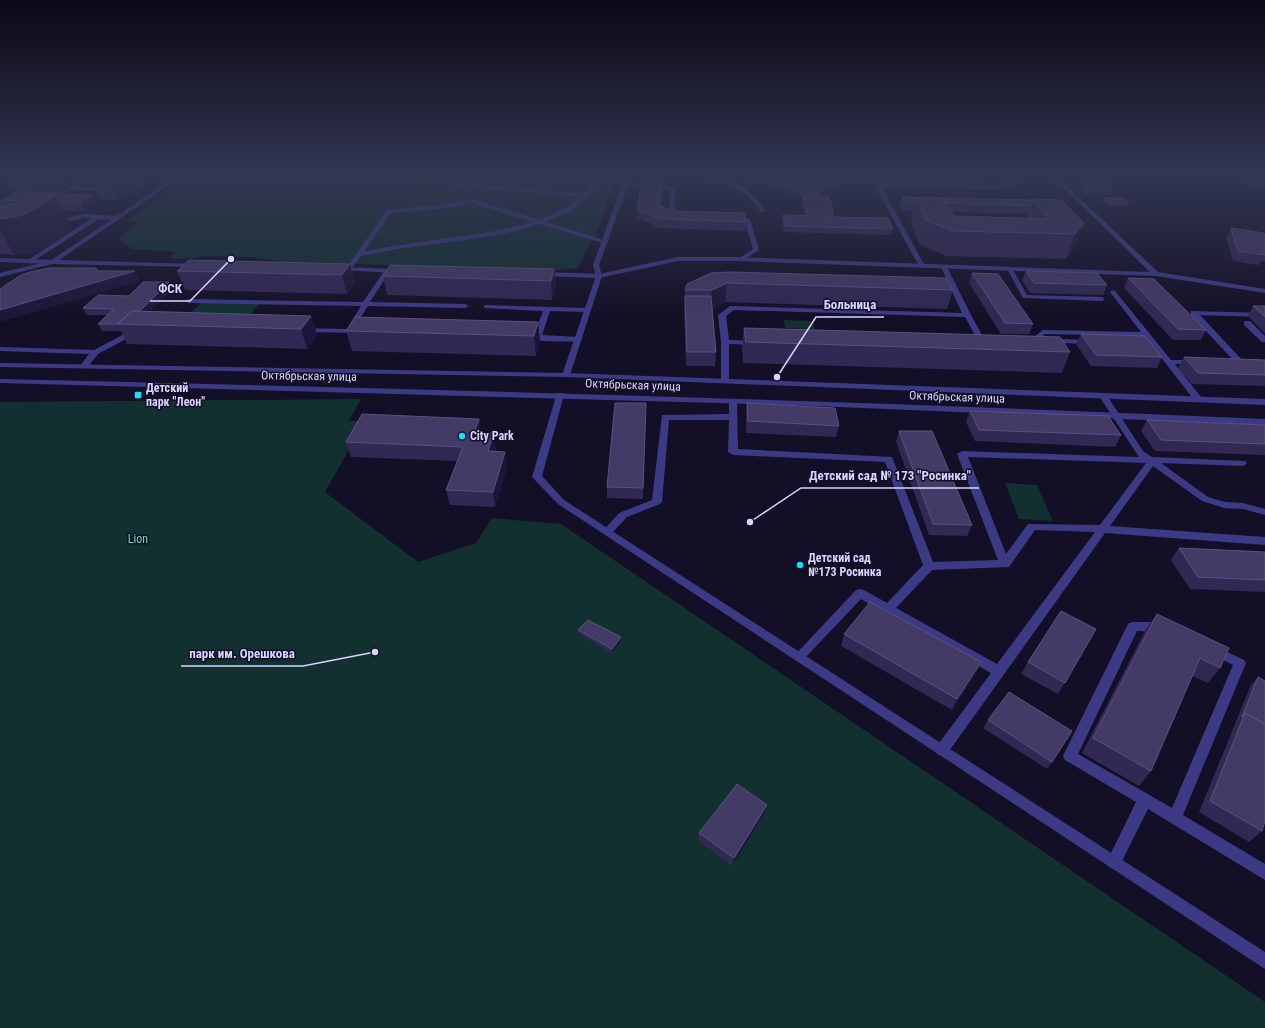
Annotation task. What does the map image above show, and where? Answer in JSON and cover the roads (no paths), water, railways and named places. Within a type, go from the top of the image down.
[{"type":"street","points":[[46,225],[58,222]]},
{"type":"street","points":[[30,261],[89,222]]},
{"type":"street","points":[[0,275],[52,262],[111,222]]},
{"type":"street","points":[[348,270],[381,222]]},
{"type":"street","points":[[358,255],[398,247],[442,243],[472,238],[523,227],[538,222]]},
{"type":"street","points":[[544,222],[604,242]]},
{"type":"street","points":[[566,375],[599,276],[596,265],[612,222]]},
{"type":"street","points":[[742,259],[756,250],[749,222]]},
{"type":"street","points":[[898,222],[922,266]]},
{"type":"street","points":[[1101,222],[1156,274]]},
{"type":"street","points":[[536,274],[599,276],[678,259],[742,259],[1156,274],[1265,290]]},
{"type":"street","points":[[0,260],[205,266]]},
{"type":"street","points":[[944,267],[967,315],[980,337],[999,337]]},
{"type":"street","points":[[332,269],[403,271]]},
{"type":"street","points":[[1010,269],[1025,297],[1102,299]]},
{"type":"street","points":[[348,331],[388,271]]},
{"type":"street","points":[[1113,292],[1198,399]]},
{"type":"street","points":[[188,301],[465,306]]},
{"type":"street","points":[[486,308],[587,310]]},
{"type":"street","points":[[724,381],[725,342],[722,315],[733,308],[967,315]]},
{"type":"street","points":[[537,338],[547,309]]},
{"type":"street","points":[[1226,364],[1244,364],[1194,313],[1265,315]]},
{"type":"street","points":[[1247,323],[1265,340]]},
{"type":"street","points":[[84,366],[95,352],[139,330],[145,329]]},
{"type":"street","points":[[292,330],[372,332]]},
{"type":"street","points":[[1022,338],[1043,332],[1147,334]]},
{"type":"street","points":[[516,337],[578,339]]},
{"type":"street","points":[[1044,350],[1059,341],[1099,342]]},
{"type":"street","points":[[725,342],[765,343]]},
{"type":"street","points":[[1131,343],[1155,344]]},
{"type":"street","points":[[0,349],[95,352]]},
{"type":"street","points":[[1169,362],[1205,363]]},
{"type":"street","name":"Октябрьская улица","points":[[0,365],[84,366],[226,378],[560,395],[1115,415],[1265,422]]},
{"type":"street","name":"Октябрьская улица","points":[[0,381],[566,375],[1265,402]]},
{"type":"street","points":[[560,395],[537,477],[561,502],[1265,961]]},
{"type":"street","points":[[1103,396],[1140,453],[1205,499],[1224,505],[1243,506],[1265,512]]},
{"type":"street","points":[[733,401],[733,452],[889,459],[929,566]]},
{"type":"street","points":[[607,532],[623,515],[657,502],[665,417],[733,417]]},
{"type":"street","points":[[1005,564],[962,454],[1242,464]]},
{"type":"street","points":[[942,750],[1152,461]]},
{"type":"street","points":[[1005,564],[1032,526],[1103,529],[1265,541]]},
{"type":"street","points":[[888,609],[929,566],[1005,564]]},
{"type":"street","points":[[799,657],[860,593],[1000,671]]},
{"type":"street","points":[[1169,628],[1133,626],[1070,756],[1265,872]]},
{"type":"street","points":[[1175,818],[1240,662],[1204,645]]},
{"type":"street","points":[[1114,862],[1144,800]]},
{"type":"place","name":"ФСК","points":[[231,259]]},
{"type":"place","name":"Больница","points":[[777,377]]},
{"type":"place","name":"Детский парк \"Леон\"","points":[[138,395]]},
{"type":"place","name":"City Park","points":[[462,436]]},
{"type":"place","name":"Детский сад № 173 \"Росинка\"","points":[[750,522]]},
{"type":"place","name":"Детский сад №173 Росинка","points":[[800,565]]},
{"type":"place","name":"парк им. Орешкова","points":[[375,652]]},
{"type":"park label","name":"Lion","points":[[138,539]]}]
